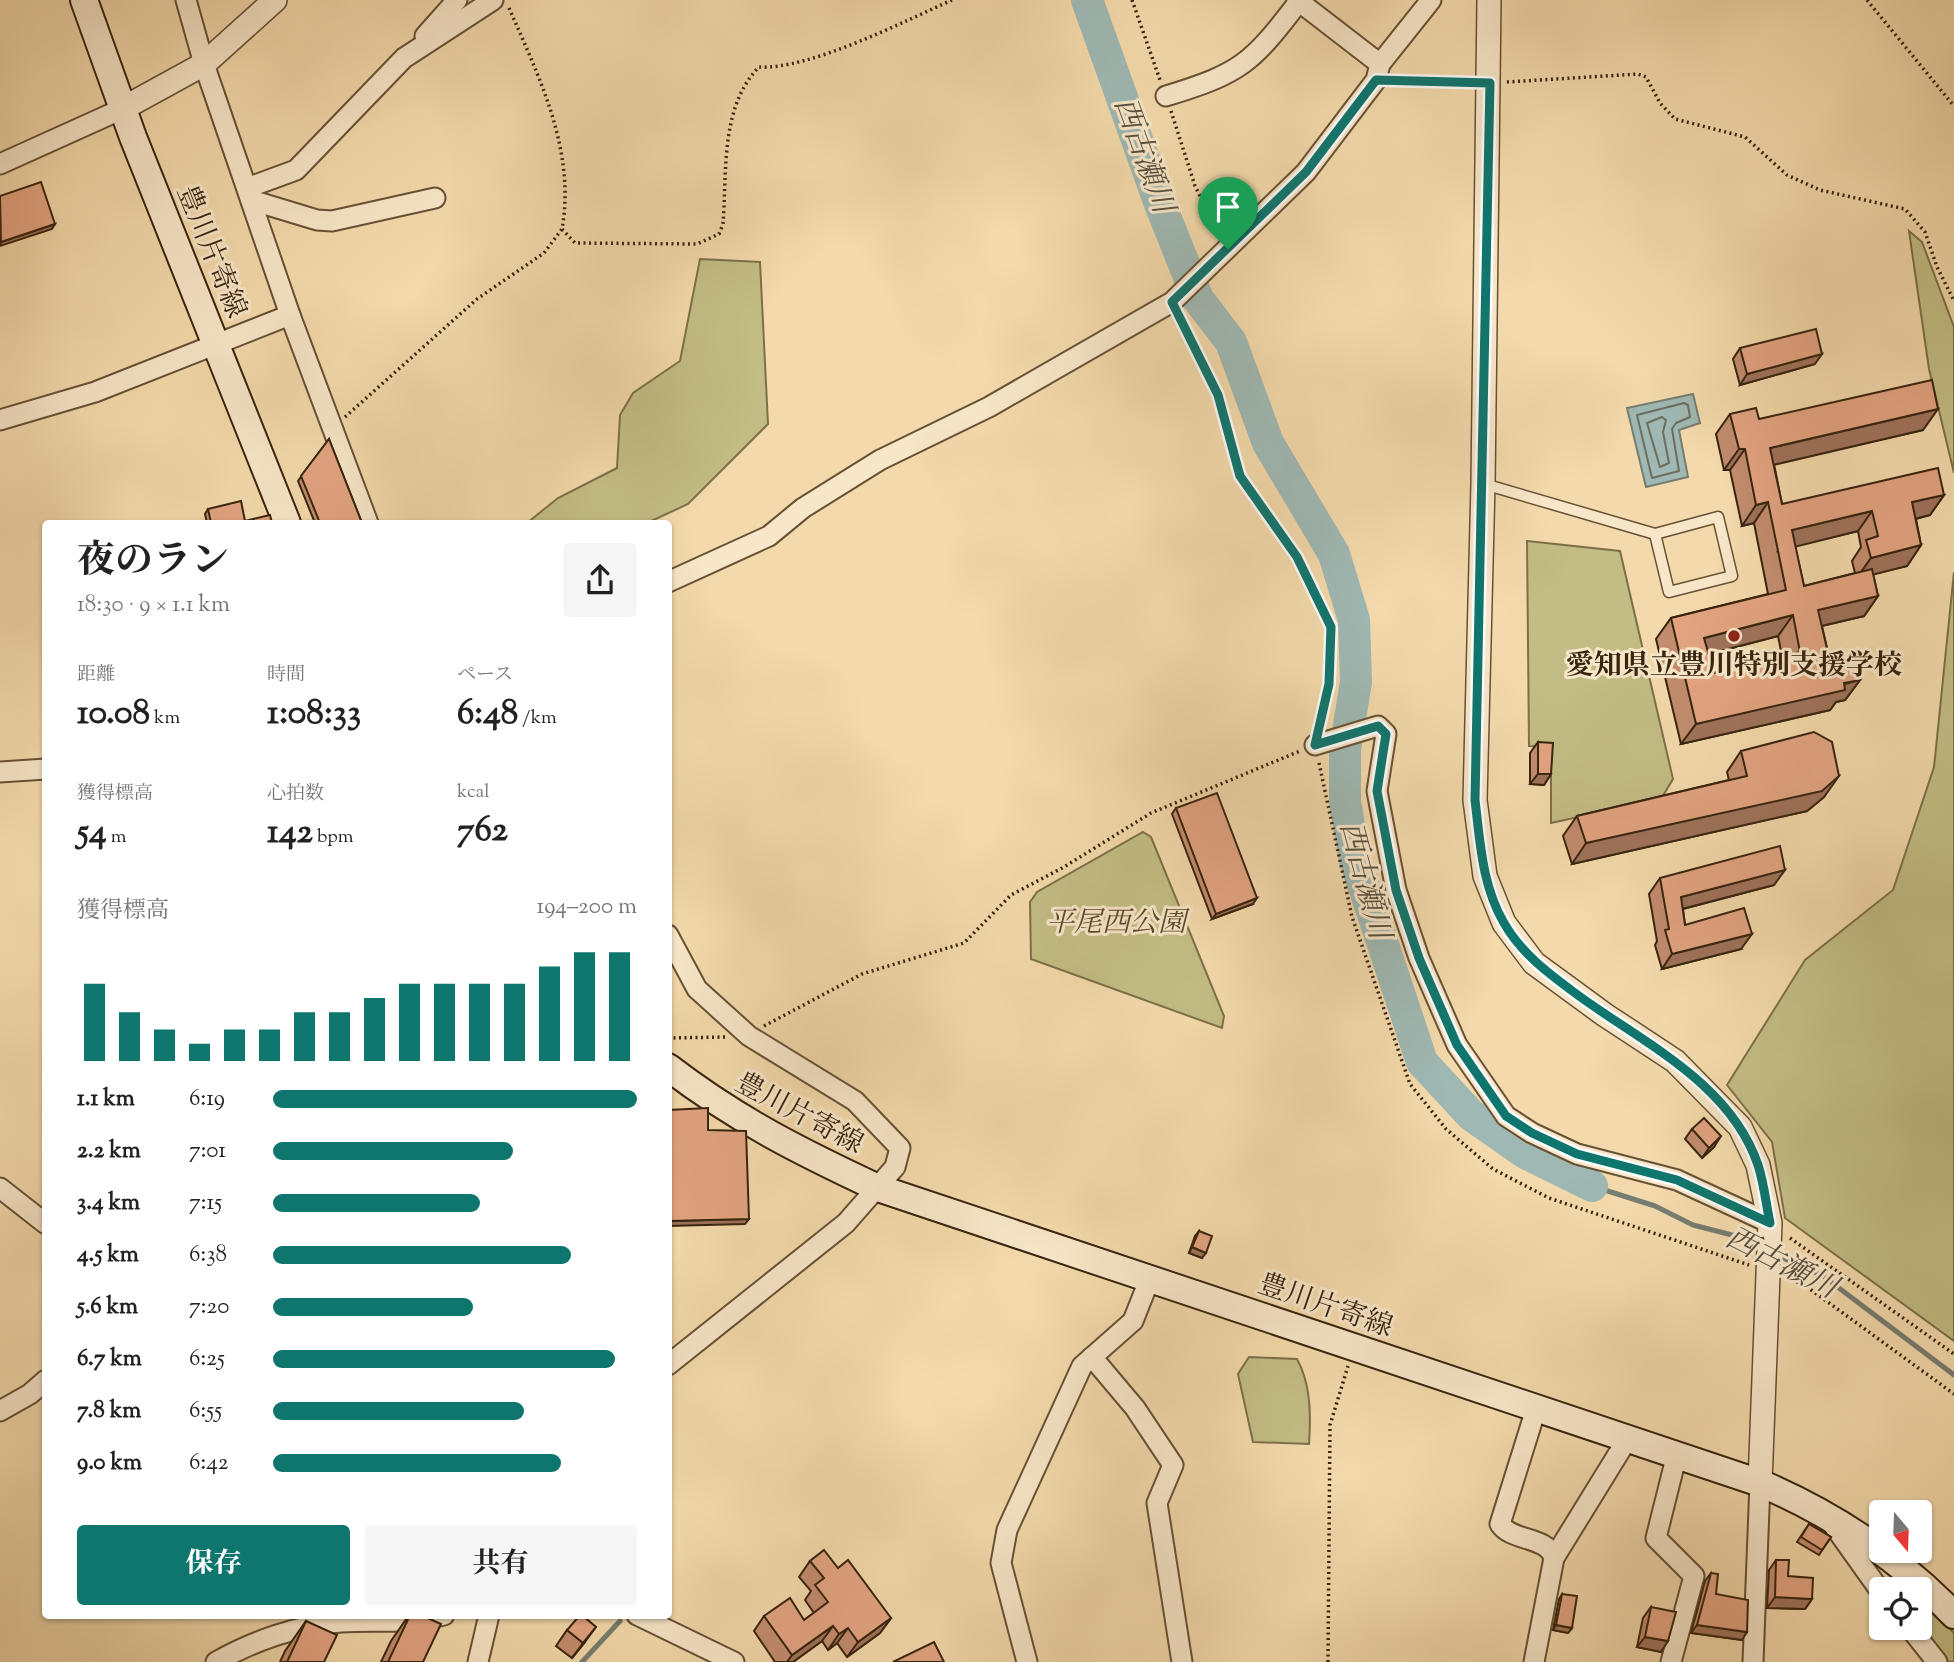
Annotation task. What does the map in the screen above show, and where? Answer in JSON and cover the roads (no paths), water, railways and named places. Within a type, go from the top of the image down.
[{"type":"main road","name":"豊川片寄線","points":[[84,0],[122,109],[286,520]]},
{"type":"main road","name":"豊川片寄線","points":[[672,1070],[712,1101],[776,1140],[878,1188],[1760,1483],[1826,1515],[1875,1547],[1907,1577]]},
{"type":"main road","name":"豊川片寄線","points":[[1932,1598],[1954,1615]]},
{"type":"street","points":[[186,0],[204,64],[290,315],[330,430],[367,520]]},
{"type":"street","points":[[0,164],[122,109],[204,64],[275,0]]},
{"type":"street","points":[[249,194],[296,170],[457,0]]},
{"type":"street","points":[[1166,96],[1214,82],[1256,56],[1299,0],[1378,72]]},
{"type":"street","points":[[672,580],[769,536],[803,508],[880,460],[989,407],[1172,302],[1306,172],[1431,0]]},
{"type":"street","points":[[1489,0],[1483,484],[1475,800],[1485,876],[1504,923],[1534,962],[1605,1015],[1675,1060],[1740,1127],[1758,1165],[1770,1230],[1770,1264],[1753,1662]]},
{"type":"street","points":[[404,58],[501,3]]},
{"type":"street","points":[[249,194],[317,220],[332,221],[435,198]]},
{"type":"street","points":[[0,420],[95,392],[290,315]]},
{"type":"street","points":[[1315,745],[1378,726],[1386,734],[1377,791],[1396,890],[1419,958],[1457,1045],[1506,1116],[1532,1133],[1577,1154],[1677,1180],[1770,1230]]},
{"type":"street","points":[[0,772],[42,769]]},
{"type":"street","points":[[672,942],[697,989],[748,1037],[855,1101],[900,1148],[895,1167],[846,1223],[672,1362]]},
{"type":"street","points":[[0,1188],[42,1221]]},
{"type":"street","points":[[1027,1662],[1001,1563],[1007,1530],[1082,1366],[1133,1321],[1150,1278]]},
{"type":"street","points":[[1092,1357],[1135,1408],[1173,1465],[1157,1503],[1182,1662]]},
{"type":"street","points":[[0,1411],[30,1394],[42,1384]]},
{"type":"street","points":[[1536,1409],[1500,1524],[1507,1532],[1548,1547],[1554,1558]]},
{"type":"street","points":[[1534,1662],[1554,1558],[1628,1438]]},
{"type":"street","points":[[1671,1662],[1694,1576],[1656,1538],[1677,1454]]},
{"type":"street","points":[[1826,1515],[1869,1577]]},
{"type":"street","points":[[216,1662],[239,1649],[315,1625],[430,1619]]},
{"type":"street","points":[[478,1662],[488,1619]]},
{"type":"street","points":[[646,1619],[727,1660]]},
{"type":"street","points":[[1920,1640],[1937,1662]]},
{"type":"lane","points":[[1483,484],[1656,534],[1718,517],[1732,576],[1669,592],[1656,534]]},
{"type":"water","points":[[1693,394],[1700,423],[1679,430],[1688,477],[1646,487],[1627,408]]},
{"type":"waterway","name":"西古瀬川","points":[[1087,0],[1160,204],[1198,299],[1231,342],[1268,443],[1334,554],[1354,620],[1356,682],[1345,749],[1345,802],[1355,860],[1422,1062],[1471,1115],[1527,1154],[1592,1186]]},
{"type":"waterway","name":"西古瀬川","points":[[1592,1186],[1655,1206],[1693,1225],[1736,1236],[1762,1249]]},
{"type":"waterway","name":"西古瀬川","points":[[1774,1254],[1823,1276],[1954,1375]]},
{"type":"waterway","points":[[582,1662],[620,1621]]},
{"type":"place","name":"愛知県立豊川特別支援学校","points":[[1734,636]]},
{"type":"park label","name":"平尾西公園","points":[[1116,921]]}]
